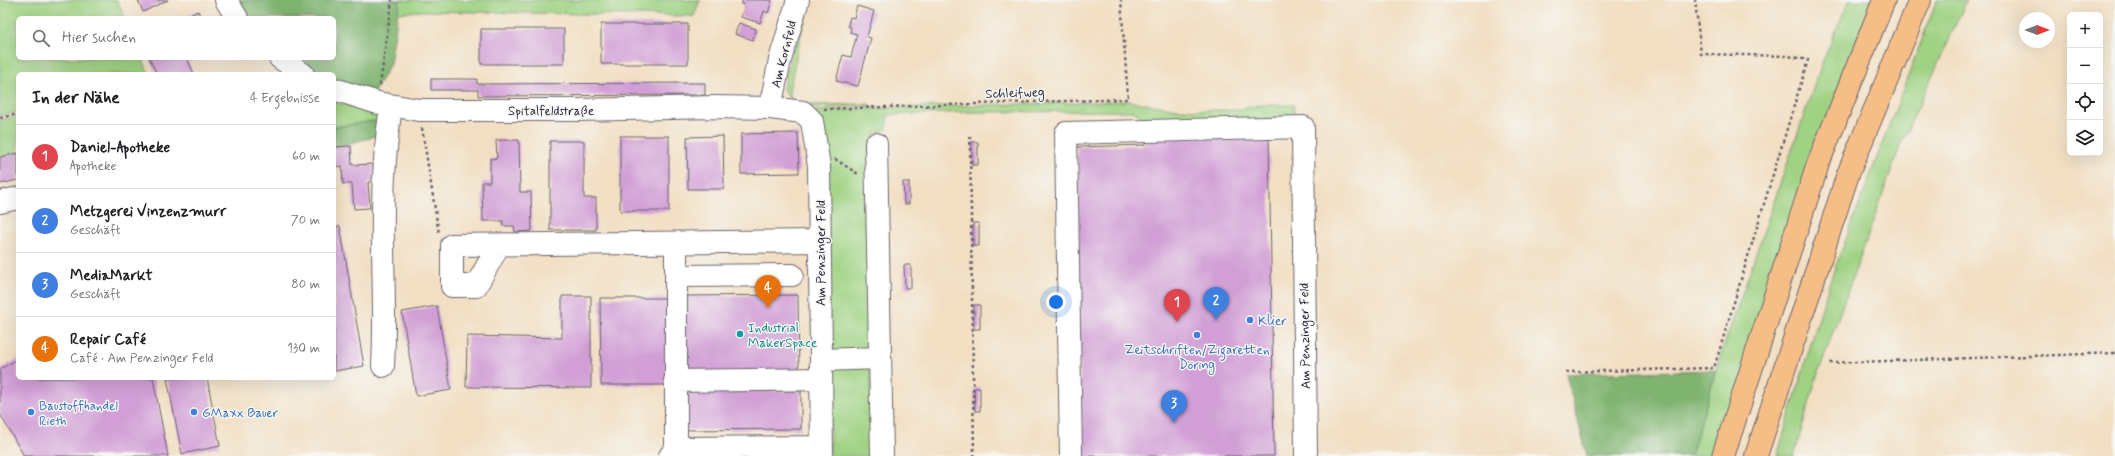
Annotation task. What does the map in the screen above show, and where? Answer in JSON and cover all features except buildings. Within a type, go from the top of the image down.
[{"type":"highway","points":[[1723,456],[1818,164],[1884,0]]},
{"type":"highway","points":[[1756,456],[1848,174],[1920,0]]},
{"type":"street","points":[[226,0],[236,16]]},
{"type":"street","name":"Am Kornfeld","points":[[770,108],[780,60],[798,0]]},
{"type":"street","points":[[283,60],[300,72]]},
{"type":"street","name":"Spitalfeldstraße","points":[[336,90],[385,104],[419,110],[770,108]]},
{"type":"street","points":[[383,366],[385,323],[383,210],[386,147],[385,104]]},
{"type":"street","points":[[770,108],[803,112]]},
{"type":"street","name":"Am Penzinger Feld","points":[[803,112],[812,121],[820,172],[822,451]]},
{"type":"street","name":"Am Penzinger Feld","points":[[1071,456],[1066,133],[1303,127],[1306,456]]},
{"type":"street","points":[[876,144],[882,456]]},
{"type":"street","points":[[0,202],[16,198]]},
{"type":"street","points":[[745,242],[746,275]]},
{"type":"street","points":[[499,245],[476,286],[452,286],[452,245],[820,242]]},
{"type":"street","points":[[676,243],[676,380],[673,452],[822,451]]},
{"type":"street","points":[[676,276],[792,275]]},
{"type":"street","points":[[676,380],[821,369],[880,358]]},
{"type":"path","points":[[385,104],[392,0]]},
{"type":"path","name":"Schleifweg","points":[[803,112],[810,109],[871,106],[1128,99],[1121,0]]},
{"type":"path","points":[[1566,372],[1714,368],[1808,60],[1788,56],[1701,54],[1695,0]]},
{"type":"path","points":[[419,110],[440,236],[452,245]]},
{"type":"path","points":[[0,118],[16,114]]},
{"type":"path","points":[[970,136],[974,456]]},
{"type":"path","points":[[817,150],[877,186]]},
{"type":"path","points":[[1830,363],[2115,353]]},
{"type":"green space","points":[[0,0],[117,0],[124,16],[16,16],[16,60],[143,60],[148,72],[16,72],[16,112],[0,116]]},
{"type":"green space","points":[[234,0],[400,0],[390,64],[372,96],[336,86],[336,72],[313,72],[293,60],[336,60],[336,16],[247,16],[234,2]]},
{"type":"green space","points":[[389,0],[700,0],[694,16],[420,11],[387,14]]},
{"type":"green space","points":[[804,0],[811,0],[802,30],[789,91],[791,98],[796,103],[791,101],[783,89]]},
{"type":"green space","points":[[1849,0],[1875,0],[1715,456],[1691,456],[1717,366],[1822,63]]},
{"type":"green space","points":[[1937,0],[1967,0],[1901,144],[1816,379],[1794,456],[1777,456],[1830,281]]},
{"type":"green space","points":[[1128,101],[1178,109],[1205,110],[1236,110],[1260,105],[1294,105],[1294,119],[1148,122],[1134,111],[971,112],[888,115],[887,129],[875,134],[872,350],[829,352],[827,147],[825,131],[815,111]]},
{"type":"green space","points":[[336,102],[378,113],[380,125],[336,133]]},
{"type":"green space","points":[[869,104],[870,106],[811,108],[805,105]]},
{"type":"green space","points":[[16,116],[16,153],[0,157],[0,120]]},
{"type":"green space","points":[[373,121],[392,129],[370,138],[336,146],[336,127]]},
{"type":"green space","points":[[829,366],[870,366],[874,456],[830,456]]},
{"type":"green space","points":[[1716,370],[1691,456],[1587,456],[1566,374]]},
{"type":"place","name":"Repair Café","points":[[768,308]]},
{"type":"place","name":"Metzgerei Vinzenzmurr","points":[[1216,320]]},
{"type":"place","name":"Klier","points":[[1250,320]]},
{"type":"place","name":"Daniel-Apotheke","points":[[1177,322]]},
{"type":"place","name":"Industrial MakerSpace","points":[[740,334]]},
{"type":"place","name":"Zeitschriften/Zigaretten Döring","points":[[1197,335]]},
{"type":"place","name":"Baustoffhandel Rieth","points":[[31,412]]},
{"type":"place","name":"GMaxx Bauer","points":[[194,412]]},
{"type":"place","name":"MediaMarkt","points":[[1174,423]]}]
